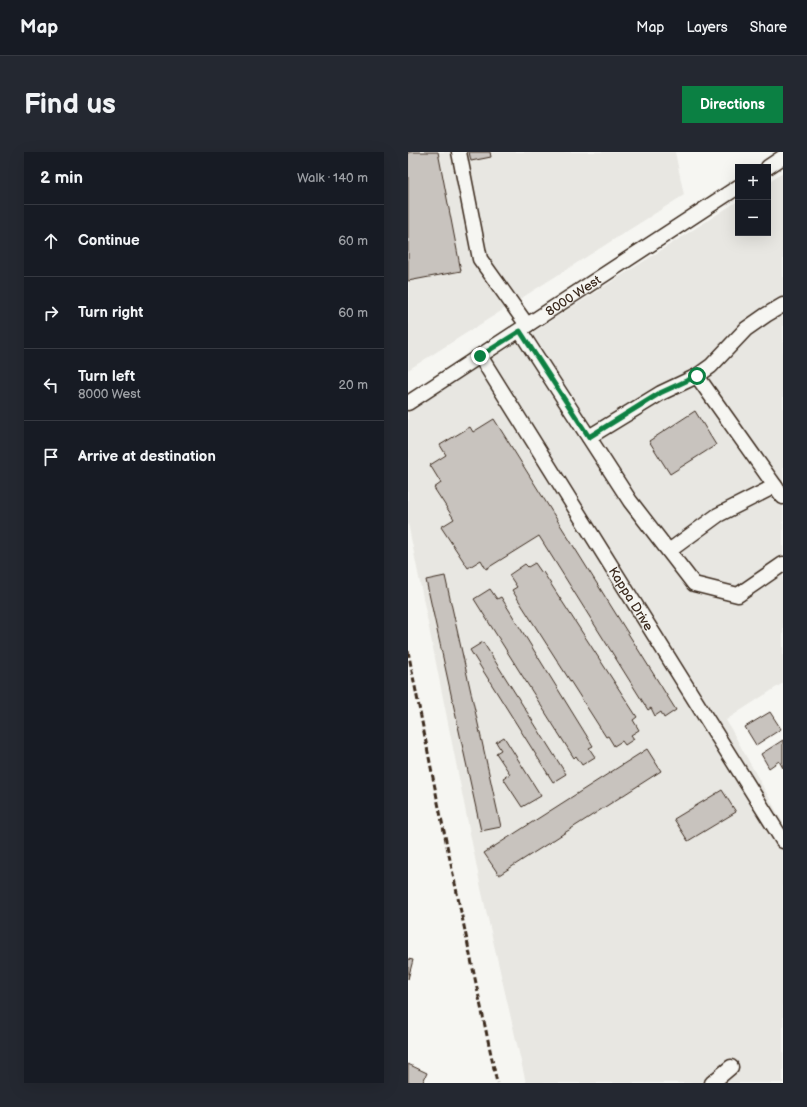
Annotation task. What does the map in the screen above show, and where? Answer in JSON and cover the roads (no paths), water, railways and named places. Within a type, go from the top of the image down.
[{"type":"street","points":[[459,152],[480,259],[630,501],[694,584],[738,595],[783,564]]},
{"type":"street","points":[[771,165],[783,157]]},
{"type":"street","name":"8000 West","points":[[408,403],[735,189]]},
{"type":"street","points":[[589,437],[660,393],[697,376],[711,366],[746,330],[783,304]]},
{"type":"street","name":"Kappa Drive","points":[[480,356],[783,841]]},
{"type":"street","points":[[669,551],[718,515],[779,492],[697,376]]},
{"type":"street","points":[[712,1083],[731,1067]]},
{"type":"railway","points":[[408,651],[437,798],[497,1083]]}]
